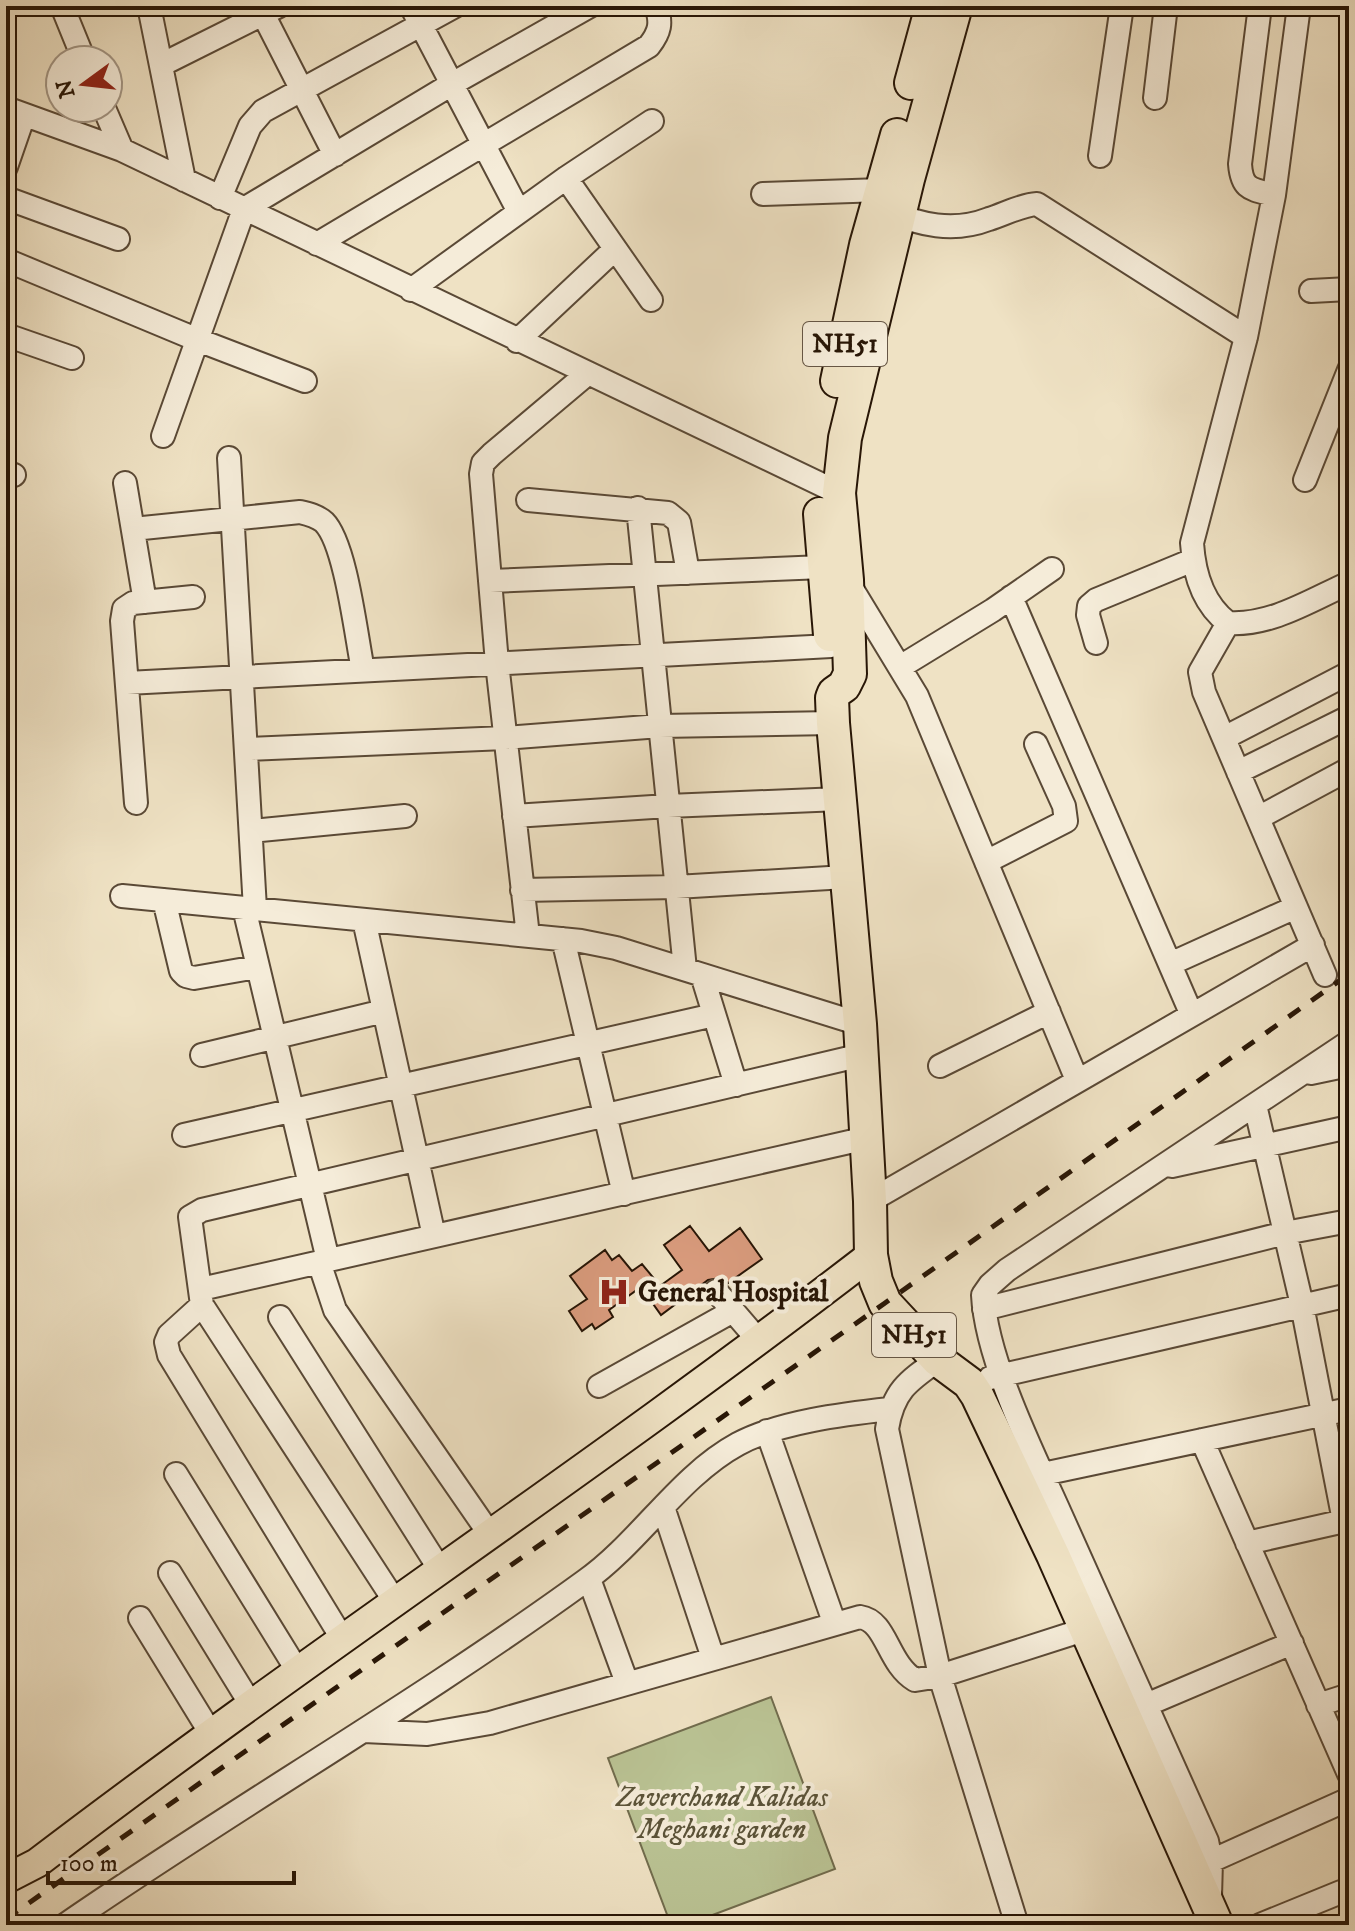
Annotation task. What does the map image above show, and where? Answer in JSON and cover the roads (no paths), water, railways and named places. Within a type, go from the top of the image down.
[{"type":"highway","name":"NH51","points":[[949,9],[886,204],[845,438],[829,489],[835,574],[850,674],[832,698],[861,1039],[871,1255],[876,1281],[885,1303],[977,1395],[1053,1555],[1213,1915]]},
{"type":"highway","name":"NH51","points":[[835,574],[831,646],[835,676],[844,686]]},
{"type":"main road","points":[[6,1879],[37,1863],[210,1732],[759,1341],[871,1255]]},
{"type":"street","points":[[62,6],[77,44]]},
{"type":"street","points":[[149,6],[184,180]]},
{"type":"street","points":[[220,198],[250,126],[263,111],[416,16],[455,6]]},
{"type":"street","points":[[163,436],[244,209],[452,84],[590,6]]},
{"type":"street","points":[[317,244],[649,46],[659,33],[656,6]]},
{"type":"street","points":[[1100,156],[1122,6]]},
{"type":"street","points":[[1155,98],[1166,6]]},
{"type":"street","points":[[1260,6],[1240,164],[1241,179],[1252,189],[1274,195]]},
{"type":"street","points":[[1299,6],[1274,195],[1246,337],[1192,543],[1193,560],[1208,601],[1228,623],[1247,625],[1269,619],[1349,583]]},
{"type":"street","points":[[161,65],[271,10],[301,89],[335,155]]},
{"type":"street","points":[[416,16],[519,212]]},
{"type":"street","points":[[6,167],[15,112],[122,150],[829,489]]},
{"type":"street","points":[[411,290],[566,178],[652,121]]},
{"type":"street","points":[[111,124],[122,150]]},
{"type":"street","points":[[566,178],[651,300]]},
{"type":"street","points":[[763,194],[886,204],[945,228],[964,227],[1037,204],[1246,337]]},
{"type":"street","points":[[6,198],[118,239]]},
{"type":"street","points":[[517,341],[615,249]]},
{"type":"street","points":[[6,260],[305,381]]},
{"type":"street","points":[[1311,291],[1349,289]]},
{"type":"street","points":[[6,335],[72,358]]},
{"type":"street","points":[[1305,480],[1349,370]]},
{"type":"street","points":[[528,936],[497,663],[481,474],[483,463],[587,374]]},
{"type":"street","points":[[229,458],[251,831],[250,908],[257,967],[309,1184],[323,1261],[335,1310],[489,1533]]},
{"type":"street","points":[[125,483],[145,602]]},
{"type":"street","points":[[528,500],[638,508],[675,516],[679,522],[688,573]]},
{"type":"street","points":[[638,508],[676,887],[693,972],[714,1015],[736,1085]]},
{"type":"street","points":[[133,529],[300,512],[312,514],[324,522],[340,557],[363,670]]},
{"type":"street","points":[[1096,643],[1088,615],[1089,606],[1096,600],[1193,560]]},
{"type":"street","points":[[900,667],[1052,569]]},
{"type":"street","points":[[490,581],[688,573],[835,574],[917,696],[1077,1080]]},
{"type":"street","points":[[136,803],[122,621],[124,609],[133,603],[193,597]]},
{"type":"street","points":[[1011,597],[1191,1013]]},
{"type":"street","points":[[1228,623],[1200,672],[1204,692],[1325,975]]},
{"type":"street","points":[[127,683],[831,646]]},
{"type":"street","points":[[1224,738],[1349,673]]},
{"type":"street","points":[[1238,772],[1349,717]]},
{"type":"street","points":[[246,749],[505,738],[660,726],[833,723]]},
{"type":"street","points":[[986,862],[1066,821],[1064,806],[1036,744]]},
{"type":"street","points":[[1258,818],[1349,769]]},
{"type":"street","points":[[514,816],[840,799]]},
{"type":"street","points":[[251,831],[405,816]]},
{"type":"street","points":[[522,890],[676,887],[846,877]]},
{"type":"street","points":[[122,896],[563,939],[616,948],[693,972],[861,1039]]},
{"type":"street","points":[[164,900],[181,971],[186,976],[194,978],[257,967]]},
{"type":"street","points":[[1170,964],[1296,907]]},
{"type":"street","points":[[364,920],[434,1236]]},
{"type":"street","points":[[563,939],[624,1194]]},
{"type":"street","points":[[870,1201],[1313,945]]},
{"type":"street","points":[[202,1055],[384,1011]]},
{"type":"street","points":[[940,1066],[1049,1012]]},
{"type":"street","points":[[184,1135],[714,1015]]},
{"type":"street","points":[[394,1600],[202,1297],[190,1217],[202,1210],[309,1184],[736,1085],[861,1039]]},
{"type":"street","points":[[1213,1915],[1207,1841],[1002,1375],[983,1295],[1007,1270],[1349,1042]]},
{"type":"street","points":[[1299,1076],[1349,1065]]},
{"type":"street","points":[[1247,1543],[1347,1521],[1302,1305],[1255,1105]]},
{"type":"street","points":[[1159,1169],[1349,1127]]},
{"type":"street","points":[[342,1638],[169,1355],[166,1342],[169,1335],[202,1297],[323,1261],[867,1138]]},
{"type":"street","points":[[984,1309],[1285,1233],[1349,1221]]},
{"type":"street","points":[[716,1291],[759,1341]]},
{"type":"street","points":[[1017,1925],[940,1676],[887,1429],[890,1409],[909,1381],[952,1371],[1002,1375],[1349,1296]]},
{"type":"street","points":[[599,1386],[733,1311]]},
{"type":"street","points":[[280,1317],[439,1568]]},
{"type":"street","points":[[952,1371],[1074,1633],[1172,1855],[1213,1915]]},
{"type":"street","points":[[65,1925],[159,1860],[364,1731],[589,1579],[707,1465],[737,1444],[767,1431],[851,1413],[890,1409]]},
{"type":"street","points":[[1043,1474],[1349,1409]]},
{"type":"street","points":[[767,1431],[834,1622]]},
{"type":"street","points":[[1202,1440],[1349,1774]]},
{"type":"street","points":[[176,1474],[297,1670]]},
{"type":"street","points":[[663,1507],[713,1658]]},
{"type":"street","points":[[170,1573],[250,1703]]},
{"type":"street","points":[[589,1579],[627,1683]]},
{"type":"street","points":[[364,1731],[427,1734],[457,1731],[860,1617],[870,1618],[878,1626],[891,1654],[905,1674],[915,1680],[940,1676],[1074,1633]]},
{"type":"street","points":[[140,1618],[210,1732]]},
{"type":"street","points":[[1146,1705],[1292,1643]]},
{"type":"street","points":[[1318,1705],[1349,1695]]},
{"type":"street","points":[[1211,1861],[1349,1799]]},
{"type":"street","points":[[1260,1925],[1341,1892]]},
{"type":"railway","points":[[6,1919],[1349,974]]},
{"type":"place","name":"General Hospital","points":[[614,1292]]},
{"type":"park label","name":"Zaverchand Kalidas Meghani garden","points":[[722,1813]]}]
